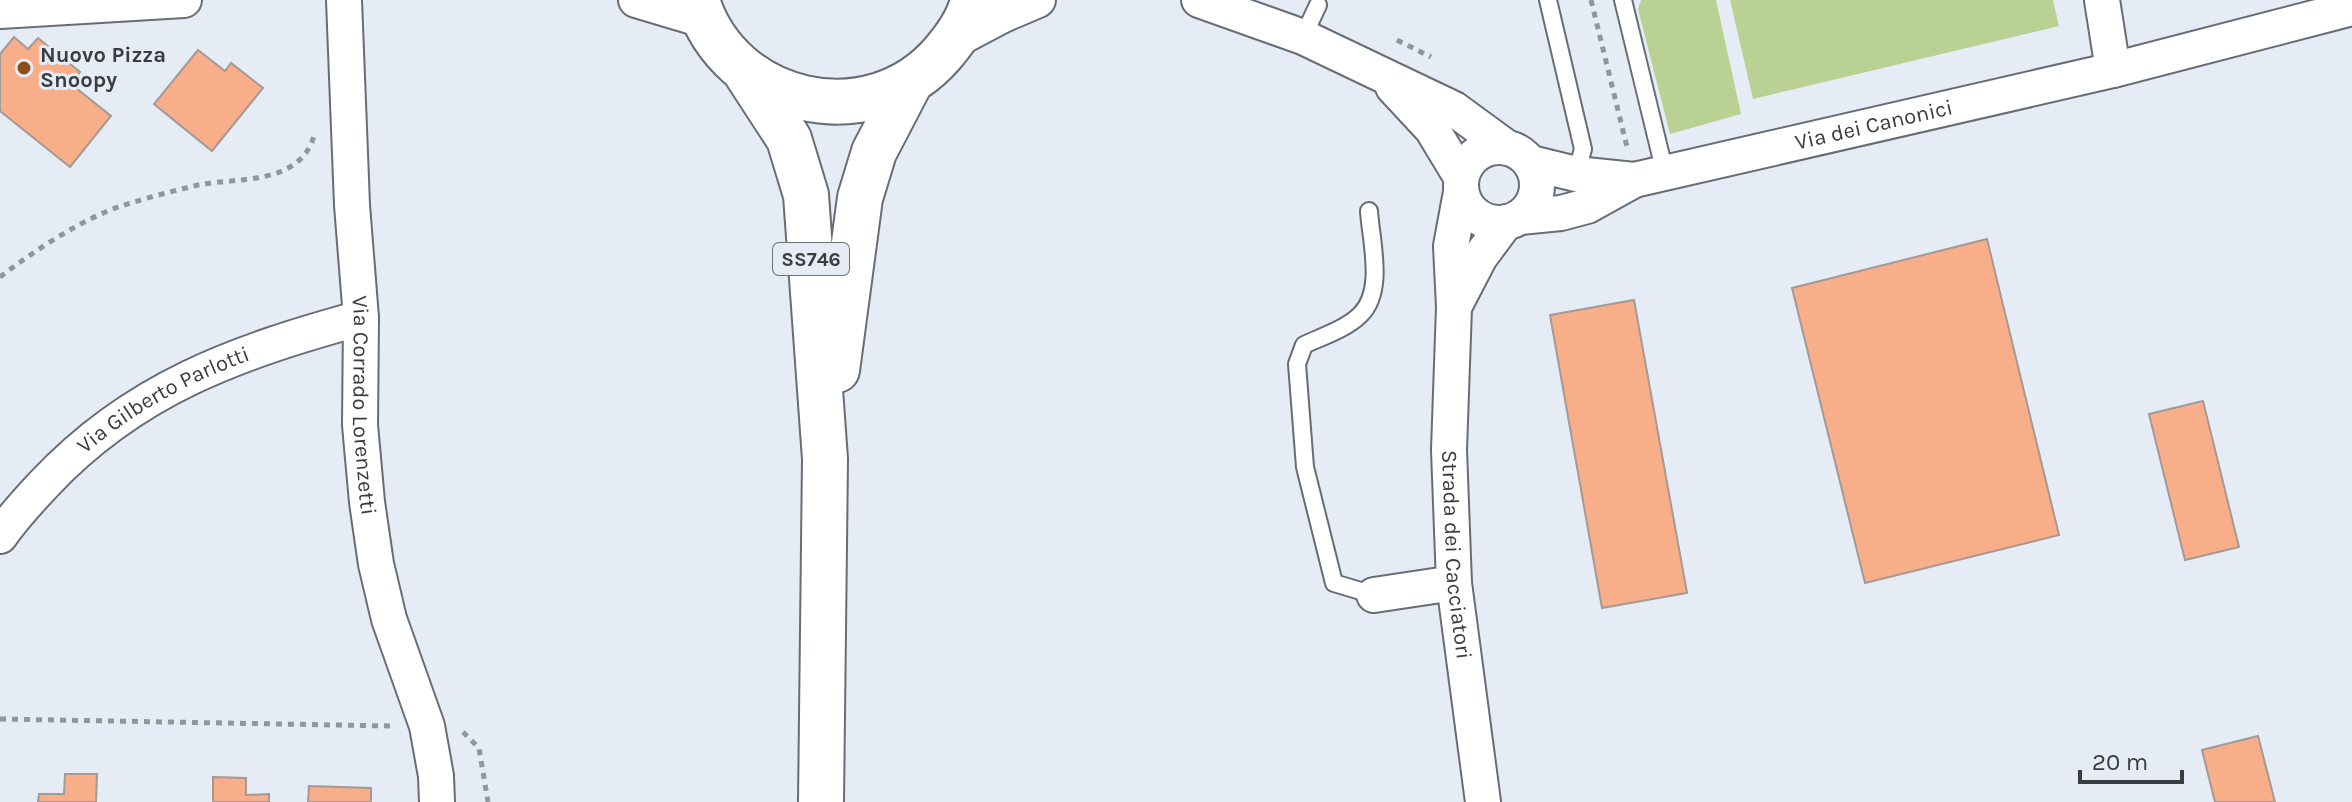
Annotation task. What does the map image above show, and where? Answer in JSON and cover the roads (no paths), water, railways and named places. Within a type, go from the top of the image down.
[{"type":"main road","name":"SS746","points":[[746,73],[784,94],[827,103],[871,98],[911,81],[933,64],[952,42],[973,0]]},
{"type":"main road","name":"SS746","points":[[700,10],[721,49],[746,73],[789,139],[806,195],[825,459],[821,802]]},
{"type":"main road","name":"SS746","points":[[825,459],[860,198],[874,152],[911,81]]},
{"type":"street","points":[[0,11],[184,0]]},
{"type":"street","name":"Via Corrado Lorenzetti","points":[[344,0],[352,205],[361,318],[360,425],[367,502],[376,564],[389,619],[427,726],[436,776],[437,802]]},
{"type":"street","points":[[636,0],[700,10]]},
{"type":"street","points":[[952,42],[1038,0]]},
{"type":"street","name":"Via dei Canonici","points":[[1199,0],[1303,37],[1382,74],[1454,109],[1518,155],[1580,162],[1646,161],[2113,70],[2300,11],[2352,8]]},
{"type":"street","points":[[2102,0],[2113,70]]},
{"type":"street","name":"Via dei Canonici","points":[[1382,74],[1432,129],[1461,185],[1467,206],[1477,217],[1491,222],[1561,213],[1587,206],[1646,161]]},
{"type":"street","points":[[1461,185],[1467,163],[1478,153],[1491,147],[1518,155],[1536,177],[1536,192],[1530,206],[1513,219]]},
{"type":"street","name":"Strada dei Cacciatori","points":[[1461,185],[1451,246],[1454,307],[1449,450],[1454,583],[1483,802]]},
{"type":"street","name":"Strada dei Cacciatori","points":[[1454,307],[1480,257],[1513,219]]},
{"type":"street","name":"Via Gilberto Parlotti","points":[[0,536],[11,519],[70,456],[138,404],[209,367],[290,338],[361,318]]},
{"type":"street","points":[[1374,595],[1454,583]]},
{"type":"lane","points":[[1548,0],[1580,162]]},
{"type":"lane","points":[[1623,0],[1646,161]]},
{"type":"lane","points":[[1303,37],[1318,5]]},
{"type":"lane","points":[[1369,211],[1375,284],[1368,305],[1358,318],[1304,345],[1297,364],[1305,467],[1334,583],[1374,595]]},
{"type":"place","name":"Nuovo Pizza Snoopy","points":[[24,68]]}]
